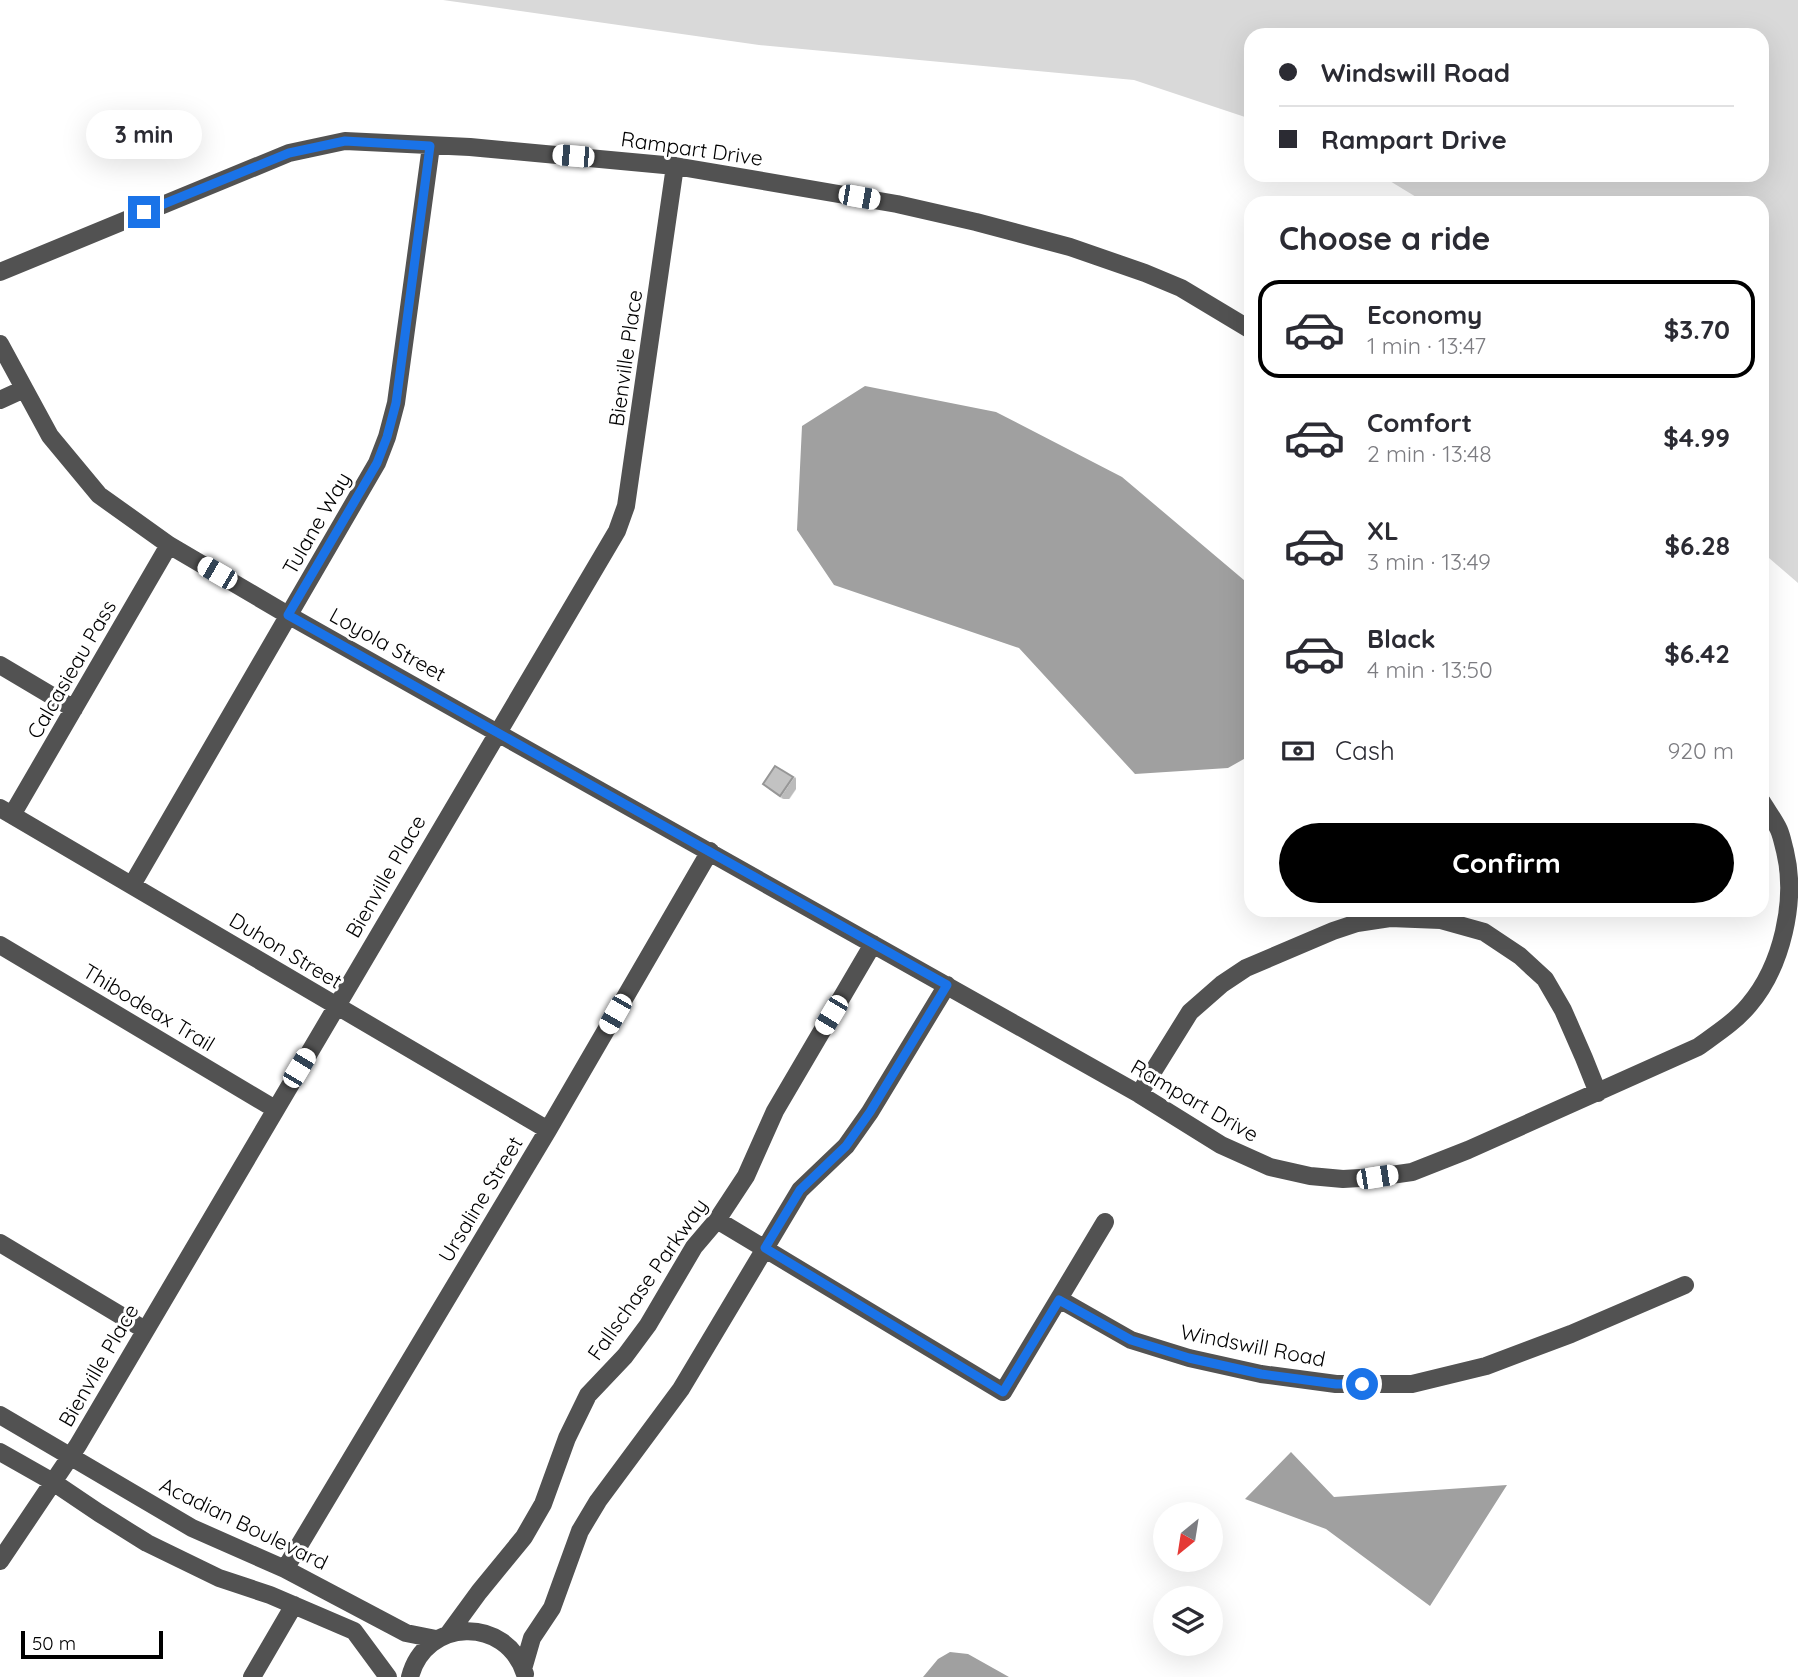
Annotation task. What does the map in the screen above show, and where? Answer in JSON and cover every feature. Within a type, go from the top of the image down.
[{"type":"street","name":"Rampart Drive","points":[[0,272],[289,153],[345,141],[470,147],[676,166],[897,204],[1070,247],[1145,273],[1181,288],[1244,326]]},
{"type":"street","name":"Tulane Way","points":[[132,885],[377,463],[396,403],[430,146]]},
{"type":"street","name":"Bienville Place","points":[[0,1561],[70,1456],[617,531],[626,506],[676,166]]},
{"type":"street","name":"Loyola Street","points":[[0,344],[50,436],[99,495],[169,545],[288,615],[710,851]]},
{"type":"street","points":[[0,400],[24,389]]},
{"type":"street","name":"Calcasieau Pass","points":[[6,812],[74,709],[169,545]]},
{"type":"street","points":[[0,665],[74,709]]},
{"type":"street","name":"Duhon Street","points":[[6,812],[548,1130]]},
{"type":"street","name":"Rampart Drive","points":[[710,851],[1139,1094],[1221,1145],[1270,1167],[1310,1176],[1343,1179],[1412,1172],[1468,1150],[1698,1047],[1728,1025],[1749,1004],[1771,970],[1788,914],[1789,866],[1780,832],[1769,814]]},
{"type":"street","name":"Ursaline Street","points":[[285,1569],[548,1130],[710,851]]},
{"type":"street","points":[[1139,1094],[1190,1012],[1222,984],[1246,968],[1326,934],[1357,923],[1390,918],[1441,920],[1484,932],[1520,956],[1545,979],[1563,1010],[1598,1093]]},
{"type":"street","name":"Fallschase Parkway","points":[[410,1677],[412,1666],[422,1651],[443,1636],[524,1536],[544,1504],[567,1438],[588,1395],[625,1356],[648,1325],[694,1247],[747,1177],[775,1111],[873,944]]},
{"type":"street","name":"Thibodeax Trail","points":[[0,945],[275,1109]]},
{"type":"street","points":[[524,1673],[532,1638],[552,1608],[580,1531],[598,1501],[681,1389],[800,1190],[846,1146],[870,1112],[947,985]]},
{"type":"street","points":[[717,1220],[1003,1392],[1105,1222]]},
{"type":"street","points":[[0,1243],[145,1330]]},
{"type":"street","name":"Windswill Road","points":[[1059,1300],[1131,1340],[1189,1358],[1261,1374],[1336,1384],[1412,1384],[1486,1366],[1571,1334],[1685,1285]]},
{"type":"street","name":"Acadian Boulevard","points":[[0,1415],[192,1528],[285,1569],[406,1633],[443,1636],[464,1630],[493,1636],[506,1644],[516,1655],[524,1673]]},
{"type":"street","points":[[0,1452],[53,1482],[148,1543],[219,1578],[270,1595],[354,1631],[388,1677]]},
{"type":"street","points":[[252,1677],[294,1605]]},
{"type":"shaded area","points":[[443,0],[1798,0],[1798,583],[1769,558],[1769,196],[1414,196],[1392,182],[1769,182],[1769,28],[1244,28],[1244,117],[1134,80],[759,45]]},
{"type":"shaded area","points":[[865,386],[996,412],[1122,477],[1244,580],[1244,759],[1228,768],[1135,774],[1019,648],[834,585],[797,530],[802,426]]},
{"type":"shaded area","points":[[1291,1452],[1334,1497],[1507,1485],[1430,1606],[1326,1529],[1245,1499]]},
{"type":"shaded area","points":[[950,1652],[968,1654],[1009,1677],[923,1677],[938,1659]]},
{"type":"building","points":[[775,766],[793,777],[780,796],[763,784]]},
{"type":"route","points":[[144,212],[289,153],[345,141],[430,146],[396,403],[387,437],[377,463],[288,615],[947,985],[870,1112],[846,1146],[800,1190],[765,1248],[1003,1392],[1059,1300],[1131,1340],[1189,1358],[1261,1374],[1336,1384],[1362,1384]]}]
